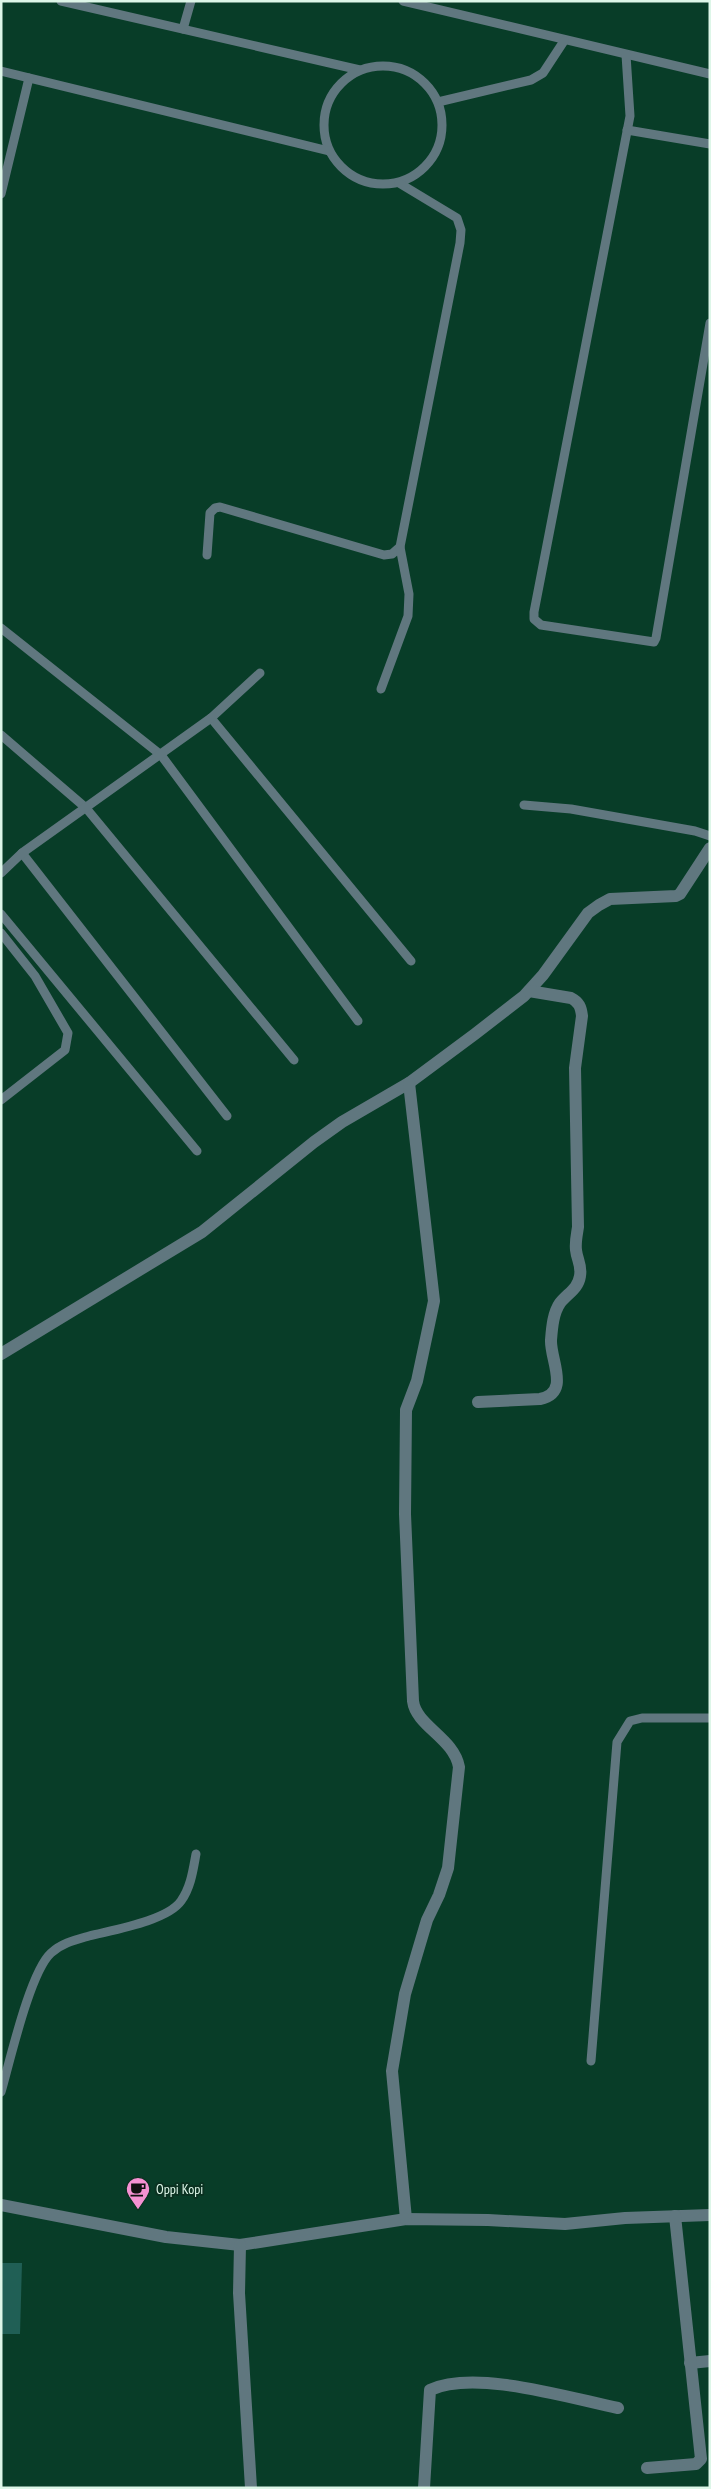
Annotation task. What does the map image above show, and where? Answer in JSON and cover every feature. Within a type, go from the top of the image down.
[{"type":"street","points":[[1,1354],[183,1245],[217,1222],[342,1122],[409,1083],[529,991],[588,913],[599,905],[610,899],[676,896],[680,894],[710,848]]},
{"type":"street","points":[[478,1402],[540,1399],[550,1397],[556,1390],[557,1369],[551,1342],[553,1324],[561,1302],[578,1285],[581,1267],[576,1249],[578,1227],[575,1068],[582,1016],[581,1007],[578,1001],[572,998],[529,991]]},
{"type":"street","points":[[406,2219],[392,2071],[405,1994],[427,1920],[440,1895],[448,1868],[459,1767],[454,1751],[416,1711],[413,1701],[404,1514],[406,1410],[417,1381],[434,1301],[409,1083]]},
{"type":"street","points":[[1,2205],[166,2236],[240,2245],[406,2219],[488,2220],[565,2224],[710,2215]]},
{"type":"street","points":[[647,2468],[696,2464],[701,2459],[675,2216]]},
{"type":"street","points":[[240,2245],[240,2303],[251,2488]]},
{"type":"street","points":[[690,2363],[710,2361]]},
{"type":"street","points":[[424,2488],[430,2390],[443,2384],[497,2384],[618,2408]]},
{"type":"lane","points":[[61,1],[360,70]]},
{"type":"lane","points":[[183,29],[191,1]]},
{"type":"lane","points":[[403,1],[564,41],[710,74]]},
{"type":"lane","points":[[438,102],[531,80],[543,73],[564,41]]},
{"type":"lane","points":[[626,55],[630,116],[534,612],[534,619],[541,625],[654,642],[710,323]]},
{"type":"lane","points":[[378,66],[397,67],[414,74],[428,86],[438,102],[443,122],[440,142],[432,160],[417,174],[399,183],[378,185],[358,180],[341,168],[328,151],[323,132],[324,113],[331,95],[343,80],[360,70],[378,66]]},
{"type":"lane","points":[[1,71],[328,151]]},
{"type":"lane","points":[[1,194],[29,78]]},
{"type":"lane","points":[[627,130],[710,144]]},
{"type":"lane","points":[[381,689],[408,616],[409,594],[400,547],[461,230],[457,218],[399,183]]},
{"type":"lane","points":[[207,555],[210,513],[215,508],[220,507],[384,555],[392,554],[400,547]]},
{"type":"lane","points":[[1,628],[161,755],[358,1021]]},
{"type":"lane","points":[[1,873],[22,853],[211,718],[260,673]]},
{"type":"lane","points":[[211,718],[411,961]]},
{"type":"lane","points":[[1,735],[86,808],[294,1060]]},
{"type":"lane","points":[[524,805],[570,809],[695,831],[710,836]]},
{"type":"lane","points":[[22,853],[226,1116]]},
{"type":"lane","points":[[1,914],[198,1151]]},
{"type":"lane","points":[[1,934],[35,976],[68,1034],[65,1050],[1,1100]]},
{"type":"lane","points":[[591,2061],[617,1742],[630,1721],[642,1718],[710,1718]]},
{"type":"lane","points":[[1,2092],[36,1973],[50,1954],[66,1942],[150,1919],[169,1911],[180,1902],[190,1885],[196,1854]]},
{"type":"building","points":[[1,2263],[22,2263],[20,2334],[1,2334]]},
{"type":"place","name":"Oppi Kopi","points":[[138,2210]]}]
